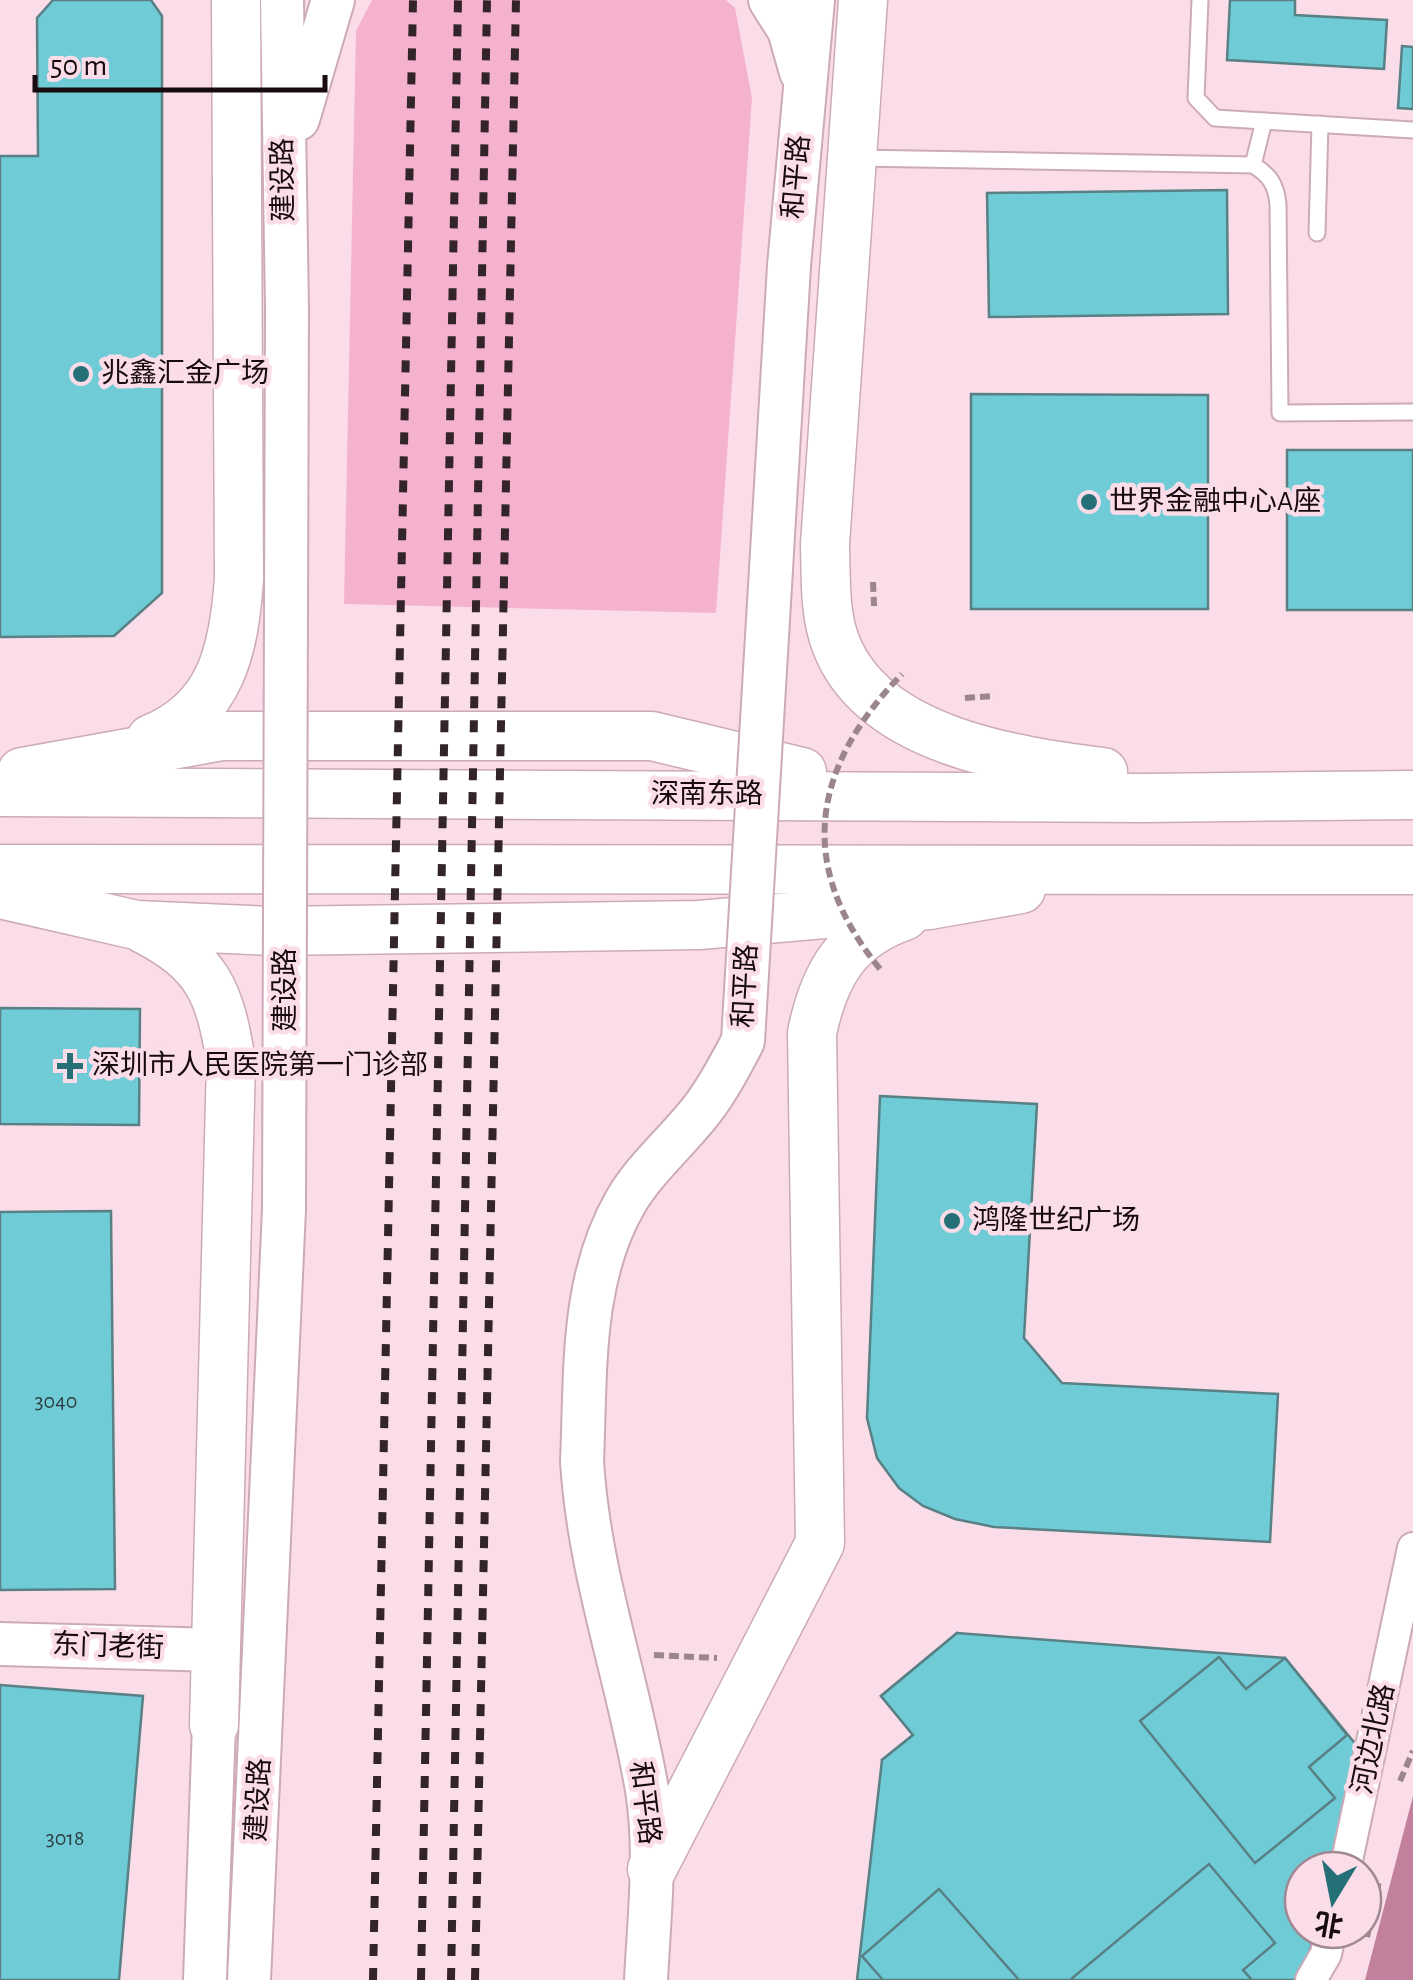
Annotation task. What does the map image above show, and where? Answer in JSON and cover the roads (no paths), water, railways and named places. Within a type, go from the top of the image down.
[{"type":"main road","points":[[120,752],[163,734],[195,713],[216,690],[235,628],[239,580],[236,0]]},
{"type":"main road","name":"建设路","points":[[249,1980],[284,1209],[286,309],[282,0]]},
{"type":"main road","points":[[284,169],[333,0]]},
{"type":"main road","points":[[770,0],[789,30],[805,92]]},
{"type":"main road","name":"和平路","points":[[646,1980],[652,1869],[647,1791],[594,1572],[582,1461],[587,1334],[594,1284],[607,1238],[628,1198],[704,1108],[743,1042],[789,266],[813,0]]},
{"type":"main road","points":[[863,0],[825,544],[828,604],[836,644],[856,677],[892,711],[928,732],[1017,762],[1274,794]]},
{"type":"main road","points":[[0,777],[222,736],[652,736],[903,796]]},
{"type":"main road","name":"深南东路","points":[[0,792],[1146,798],[1413,795]]},
{"type":"main road","points":[[0,894],[136,925],[272,931],[699,925],[929,905],[1146,867]]},
{"type":"main road","points":[[0,870],[1413,870]]},
{"type":"main road","points":[[652,1869],[820,1543],[810,1051],[819,1001],[831,972],[855,941],[872,928],[929,905]]},
{"type":"main road","points":[[136,925],[179,946],[196,961],[218,1004],[230,1062],[214,1725]]},
{"type":"main road","name":"东门老街","points":[[0,1644],[217,1650]]},
{"type":"main road","name":"建设路","points":[[205,1980],[214,1725]]},
{"type":"main road","points":[[254,1903],[279,1980]]},
{"type":"street","name":"河边北路","points":[[1348,1850],[1413,1548]]},
{"type":"street","points":[[1311,1980],[1327,1950]]},
{"type":"lane","points":[[1200,0],[1196,98],[1215,118],[1413,130]]},
{"type":"lane","points":[[1253,165],[1264,121]]},
{"type":"lane","points":[[1317,233],[1320,124]]},
{"type":"lane","points":[[852,158],[1253,165],[1276,188],[1278,204],[1280,413],[1413,412]]},
{"type":"railway","points":[[373,1980],[413,0]]},
{"type":"railway","points":[[421,1980],[458,0]]},
{"type":"railway","points":[[451,1980],[487,0]]},
{"type":"railway","points":[[475,1980],[516,0]]},
{"type":"place","name":"兆鑫汇金广场","points":[[81,374]]},
{"type":"place","name":"世界金融中心A座","points":[[1089,502]]},
{"type":"place","name":"深圳市人民医院第一门诊部","points":[[70,1066]]},
{"type":"place","name":"鸿隆世纪广场","points":[[952,1221]]}]
